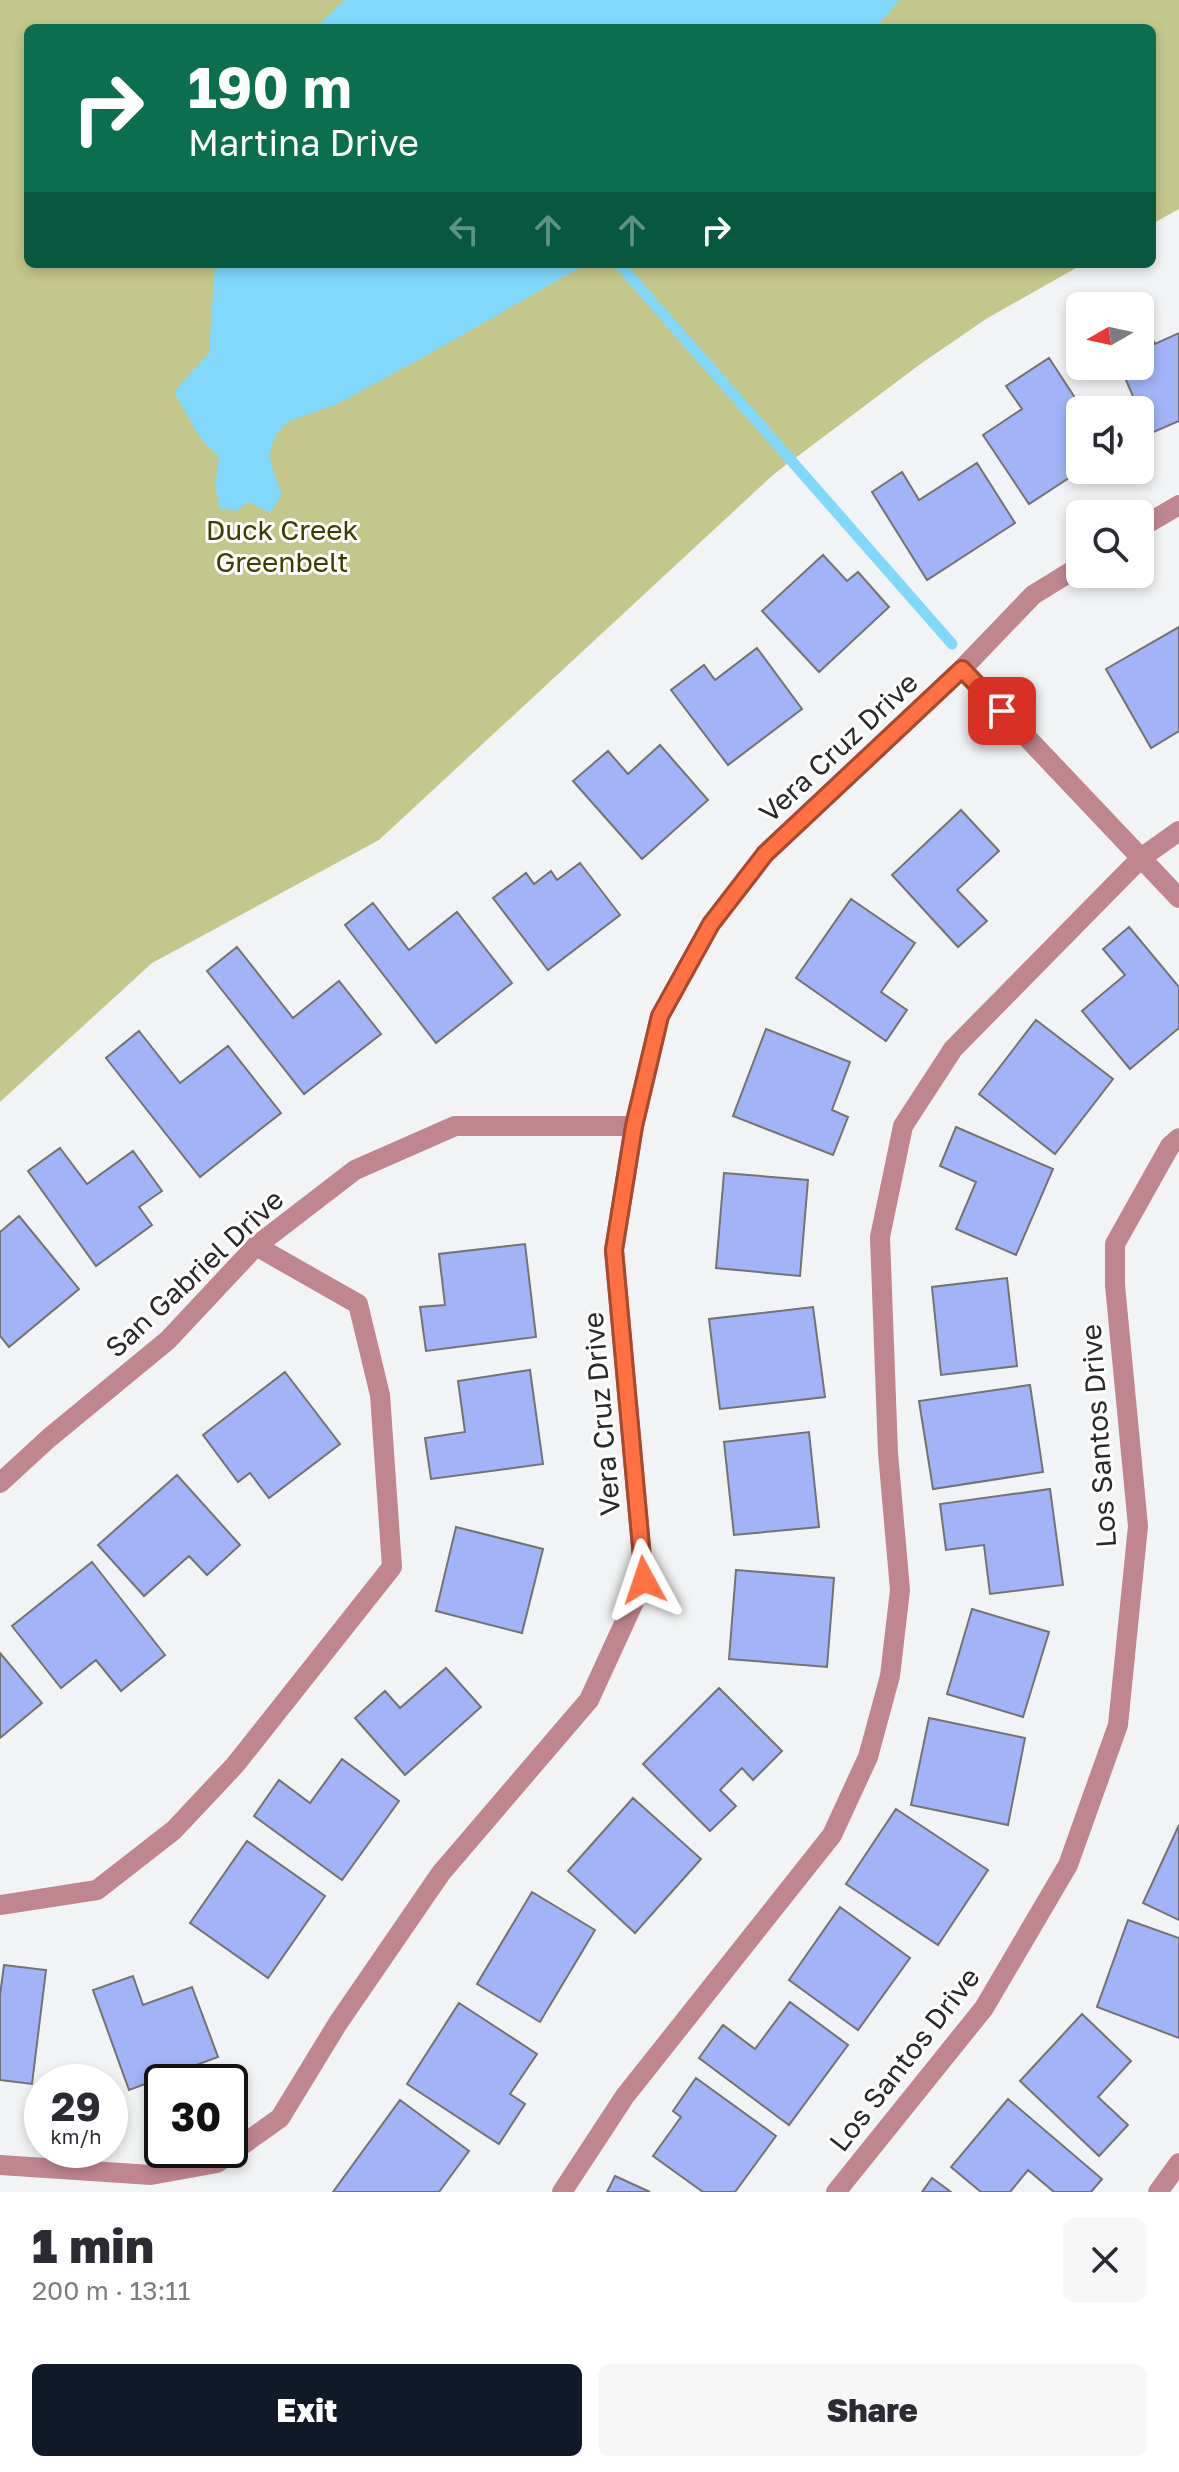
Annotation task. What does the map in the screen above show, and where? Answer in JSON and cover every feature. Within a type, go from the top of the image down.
[{"type":"street","points":[[1154,520],[1179,505]]},
{"type":"street","name":"Vera Cruz Drive","points":[[0,2165],[150,2183],[217,2163],[280,2118],[338,2023],[441,1873],[589,1700],[644,1580],[614,1250],[634,1126],[660,1016],[711,924],[765,854],[962,669],[1033,595],[1066,575]]},
{"type":"street","points":[[962,669],[1179,898]]},
{"type":"street","points":[[562,2192],[625,2096],[832,1835],[868,1757],[890,1676],[900,1590],[888,1453],[880,1237],[903,1126],[953,1049],[1141,858],[1179,831]]},
{"type":"street","name":"San Gabriel Drive","points":[[0,1483],[49,1438],[168,1340],[256,1246],[355,1170],[455,1126],[634,1126]]},
{"type":"street","name":"Los Santos Drive","points":[[836,2192],[984,2008],[1068,1865],[1118,1725],[1138,1526],[1115,1285],[1115,1244],[1170,1146],[1179,1138]]},
{"type":"street","points":[[0,1905],[97,1890],[174,1830],[235,1765],[392,1567],[380,1395],[358,1304],[256,1246]]},
{"type":"street","points":[[1158,2192],[1179,2163]]},
{"type":"green space","name":"Duck Creek Greenbelt","points":[[0,0],[1179,0],[1179,209],[1156,222],[1156,24],[24,24],[24,268],[1076,268],[986,319],[919,365],[774,474],[379,840],[152,963],[0,1102]]},
{"type":"water","points":[[345,0],[900,0],[879,24],[319,24]]},
{"type":"water","points":[[215,268],[579,268],[339,403],[283,426],[270,452],[272,468],[282,494],[270,513],[249,502],[236,511],[220,509],[215,486],[219,457],[200,438],[174,392],[209,353]]},
{"type":"building","points":[[1179,333],[1179,421],[1154,432],[1154,396],[1133,396],[1126,380],[1154,380],[1154,342]]},
{"type":"building","points":[[1049,358],[1074,396],[1066,396],[1066,480],[1029,504],[983,435],[1022,409],[1006,386]]},
{"type":"building","points":[[977,463],[1015,523],[927,580],[872,492],[902,472],[919,500]]},
{"type":"building","points":[[823,555],[847,581],[858,572],[889,607],[819,672],[762,611]]},
{"type":"building","points":[[1179,627],[1179,731],[1151,748],[1106,669]]},
{"type":"building","points":[[757,648],[802,709],[728,765],[671,690],[704,665],[715,680]]},
{"type":"building","points":[[660,745],[708,800],[642,859],[573,781],[608,751],[628,774]]},
{"type":"building","points":[[961,810],[999,851],[957,890],[987,921],[958,947],[892,875]]},
{"type":"building","points":[[580,863],[620,915],[548,970],[493,898],[526,873],[534,884],[551,871],[557,880]]},
{"type":"building","points":[[851,899],[915,943],[881,992],[907,1010],[886,1041],[796,978]]},
{"type":"building","points":[[373,903],[409,950],[457,912],[512,983],[436,1043],[345,925]]},
{"type":"building","points":[[1129,927],[1179,987],[1179,1028],[1130,1069],[1082,1011],[1125,975],[1103,949]]},
{"type":"building","points":[[237,947],[293,1018],[339,981],[381,1034],[304,1094],[207,971]]},
{"type":"building","points":[[1036,1020],[1113,1079],[1055,1154],[979,1094]]},
{"type":"building","points":[[766,1029],[850,1062],[832,1110],[848,1117],[833,1155],[733,1116]]},
{"type":"building","points":[[139,1031],[180,1083],[228,1046],[281,1113],[200,1177],[106,1058]]},
{"type":"building","points":[[956,1127],[1053,1169],[1016,1255],[956,1229],[976,1182],[940,1166]]},
{"type":"building","points":[[60,1148],[87,1184],[133,1151],[162,1191],[139,1207],[152,1225],[96,1266],[28,1171]]},
{"type":"building","points":[[724,1173],[808,1180],[800,1276],[716,1268]]},
{"type":"building","points":[[19,1216],[79,1289],[9,1347],[0,1336],[0,1232]]},
{"type":"building","points":[[525,1244],[536,1337],[426,1351],[420,1307],[445,1305],[439,1254]]},
{"type":"building","points":[[1007,1278],[1017,1366],[941,1375],[932,1287]]},
{"type":"building","points":[[813,1307],[825,1397],[720,1409],[709,1319]]},
{"type":"building","points":[[530,1370],[543,1464],[431,1479],[425,1438],[465,1432],[458,1381]]},
{"type":"building","points":[[285,1372],[340,1444],[269,1498],[250,1473],[238,1482],[203,1435]]},
{"type":"building","points":[[1030,1385],[1043,1472],[933,1489],[919,1401]]},
{"type":"building","points":[[809,1432],[819,1527],[734,1535],[724,1442]]},
{"type":"building","points":[[177,1475],[240,1545],[207,1575],[189,1556],[144,1596],[98,1545]]},
{"type":"building","points":[[1050,1489],[1063,1585],[990,1594],[984,1545],[946,1550],[940,1504]]},
{"type":"building","points":[[456,1527],[543,1549],[522,1633],[436,1611]]},
{"type":"building","points":[[92,1562],[165,1655],[121,1691],[96,1660],[61,1688],[12,1626]]},
{"type":"building","points":[[736,1570],[834,1578],[827,1667],[729,1659]]},
{"type":"building","points":[[972,1609],[1049,1632],[1023,1717],[947,1694]]},
{"type":"building","points":[[0,1653],[42,1703],[0,1738]]},
{"type":"building","points":[[446,1668],[481,1707],[405,1775],[355,1718],[385,1691],[400,1708]]},
{"type":"building","points":[[719,1688],[782,1751],[753,1780],[742,1768],[720,1790],[736,1806],[710,1831],[643,1764]]},
{"type":"building","points":[[929,1718],[1025,1738],[1008,1825],[911,1805]]},
{"type":"building","points":[[342,1759],[399,1801],[342,1880],[254,1816],[279,1780],[310,1803]]},
{"type":"building","points":[[633,1798],[701,1859],[635,1933],[568,1871]]},
{"type":"building","points":[[896,1809],[988,1870],[938,1945],[846,1884]]},
{"type":"building","points":[[1179,1825],[1179,1920],[1143,1903]]},
{"type":"building","points":[[247,1841],[325,1896],[268,1978],[190,1923]]},
{"type":"building","points":[[532,1892],[595,1930],[540,2022],[477,1984]]},
{"type":"building","points":[[840,1907],[910,1958],[858,2030],[789,1980]]},
{"type":"building","points":[[1128,1920],[1179,1938],[1179,2038],[1097,2007]]},
{"type":"building","points":[[4,1965],[46,1970],[34,2064],[24,2064],[24,2083],[0,2080],[0,1995]]},
{"type":"building","points":[[133,1976],[143,2005],[192,1987],[218,2057],[199,2064],[144,2064],[144,2084],[129,2090],[128,2064],[120,2064],[93,1990]]},
{"type":"building","points":[[790,2002],[848,2045],[789,2125],[699,2058],[723,2025],[755,2049]]},
{"type":"building","points":[[459,2003],[537,2054],[510,2094],[525,2104],[499,2144],[407,2084]]},
{"type":"building","points":[[1082,2014],[1131,2061],[1098,2097],[1128,2125],[1099,2156],[1020,2081]]},
{"type":"building","points":[[696,2078],[776,2136],[735,2192],[703,2192],[653,2156],[681,2117],[673,2111]]},
{"type":"building","points":[[1008,2099],[1102,2179],[1091,2192],[1054,2192],[1028,2170],[1010,2192],[981,2192],[951,2167]]},
{"type":"building","points":[[400,2100],[469,2151],[439,2192],[333,2192]]},
{"type":"building","points":[[615,2176],[650,2192],[607,2192]]},
{"type":"building","points":[[932,2178],[951,2192],[922,2192]]},
{"type":"waterway","points":[[623,268],[952,644]]},
{"type":"route","points":[[644,1580],[614,1250],[634,1126],[660,1016],[711,924],[765,854],[962,669],[1002,711]]}]
